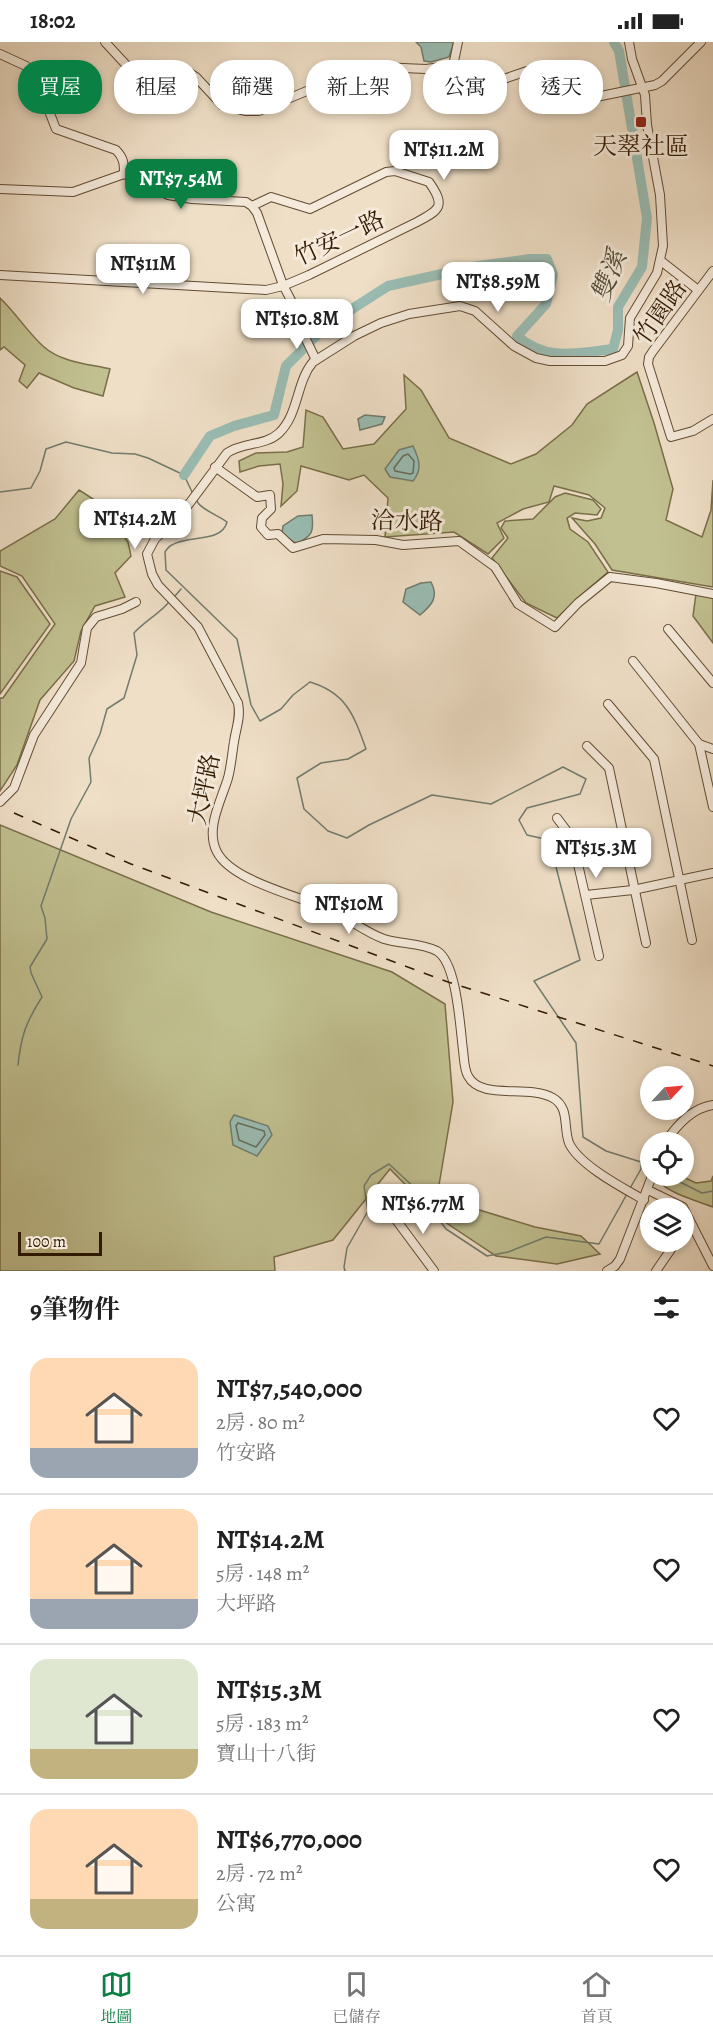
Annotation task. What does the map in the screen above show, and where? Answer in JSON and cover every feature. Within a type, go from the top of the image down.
[{"type":"street","points":[[105,42],[129,68],[136,72],[174,67],[185,70],[196,76],[222,105],[245,111],[259,111],[321,85],[373,69],[405,67],[423,69]]},
{"type":"street","points":[[454,60],[458,42]]},
{"type":"street","points":[[215,467],[232,449],[266,441],[282,430],[294,408],[308,368],[316,360],[354,336],[410,314],[460,306],[475,311],[514,346],[536,358],[550,361],[605,362],[622,355],[626,350],[630,318],[657,273],[663,246],[662,215],[640,89],[629,42]]},
{"type":"street","points":[[507,79],[527,71],[542,70],[555,75],[581,96],[596,97],[640,89],[655,86],[662,81],[701,42]]},
{"type":"street","points":[[0,54],[31,69],[56,129],[116,150],[122,155],[124,174]]},
{"type":"street","name":"竹安一路","points":[[252,206],[272,197],[310,208],[386,172],[395,171],[429,182],[440,201],[439,208],[434,213],[283,285]]},
{"type":"street","points":[[0,189],[72,192],[124,174],[168,195],[192,199],[246,202],[257,213],[283,285],[316,360]]},
{"type":"street","points":[[661,261],[698,290]]},
{"type":"street","name":"竹園路","points":[[713,271],[653,351],[648,364],[671,437],[693,431],[713,419]]},
{"type":"street","points":[[0,275],[266,290],[283,285]]},
{"type":"street","name":"大坪路","points":[[215,467],[183,512],[150,546],[147,554],[152,574],[167,596],[192,619],[204,636],[239,707],[228,776],[212,829],[213,843],[221,859],[251,879],[336,912],[381,938],[430,948],[442,955],[449,967],[465,1064],[473,1082],[485,1090],[526,1090],[547,1095],[557,1101],[563,1109],[568,1138],[577,1154],[599,1173],[641,1198]]},
{"type":"street","name":"洽水路","points":[[215,467],[258,497],[270,495],[271,508],[262,518],[261,527],[268,535],[278,534],[293,548],[322,539],[376,540],[403,545],[459,541],[495,567],[518,604],[555,627],[578,603],[610,577],[713,594]]},
{"type":"street","points":[[0,802],[14,788],[34,735],[81,663],[87,628],[96,617],[136,602]]},
{"type":"street","points":[[668,629],[713,683]]},
{"type":"street","points":[[633,661],[699,744],[713,807]]},
{"type":"street","points":[[608,704],[654,759],[692,940]]},
{"type":"street","points":[[699,744],[713,749]]},
{"type":"street","points":[[587,746],[609,768],[646,943]]},
{"type":"street","points":[[557,818],[572,838],[599,956]]},
{"type":"street","points":[[586,895],[633,890],[713,873]]},
{"type":"street","points":[[673,1132],[689,1116],[706,1106],[713,1106]]},
{"type":"street","points":[[645,1198],[649,1186]]},
{"type":"street","points":[[648,1190],[666,1198]]},
{"type":"street","points":[[607,1271],[620,1259],[640,1210]]},
{"type":"street","points":[[391,1214],[434,1271]]},
{"type":"street","points":[[694,1227],[713,1266]]},
{"type":"street","points":[[656,1271],[669,1252]]},
{"type":"shaded area","points":[[0,298],[38,341],[51,352],[75,362],[110,369],[103,396],[74,388],[39,373],[27,388],[19,381],[25,365],[4,347],[0,350]]},
{"type":"shaded area","points":[[637,372],[673,489],[666,520],[702,537],[711,510],[713,480],[713,587],[612,570],[595,544],[572,518],[587,521],[601,518],[605,508],[589,495],[554,486],[549,502],[523,509],[497,523],[504,538],[488,554],[454,532],[385,537],[388,498],[364,475],[349,480],[301,466],[297,491],[281,506],[283,484],[280,464],[259,466],[240,472],[239,461],[256,453],[287,452],[303,447],[306,410],[323,417],[343,449],[374,444],[406,409],[404,375],[421,390],[449,438],[511,464],[536,454],[572,425],[587,404]]},
{"type":"shaded area","points":[[79,490],[101,504],[128,542],[131,556],[115,573],[125,597],[95,606],[81,631],[74,661],[40,700],[17,765],[0,791],[0,698],[3,698],[55,624],[22,576],[0,566],[0,551],[55,519]]},
{"type":"shaded area","points":[[565,493],[593,500],[601,509],[597,515],[575,513],[567,518],[570,529],[588,542],[608,572],[557,618],[526,603],[492,558],[508,538],[501,528],[505,521],[533,519],[555,497]]},
{"type":"shaded area","points":[[0,571],[17,577],[50,624],[0,694]]},
{"type":"shaded area","points":[[696,594],[713,598],[713,643],[693,616]]},
{"type":"shaded area","points":[[0,825],[211,912],[392,972],[445,1004],[453,1102],[437,1197],[535,1227],[581,1236],[600,1254],[557,1264],[496,1256],[436,1216],[390,1169],[333,1240],[274,1257],[275,1271],[0,1271]]},
{"type":"shaded area","points":[[713,1176],[713,1207],[694,1200],[694,1198],[683,1196],[664,1186],[694,1186],[694,1182],[711,1181]]},
{"type":"water","points":[[416,42],[454,42],[449,57],[438,60],[424,60],[421,47]]},
{"type":"water","points":[[232,163],[236,178],[232,184],[223,184],[219,180],[219,166]]},
{"type":"water","points":[[365,415],[385,417],[382,424],[360,430],[358,419]]},
{"type":"water","points":[[413,446],[419,464],[416,477],[413,481],[390,477],[385,469],[399,450]]},
{"type":"water","points":[[312,515],[311,533],[302,541],[297,544],[282,534],[283,526],[298,516]]},
{"type":"water","points":[[431,582],[434,592],[433,600],[420,615],[403,602],[406,589]]},
{"type":"water","points":[[234,1115],[268,1126],[272,1135],[257,1156],[233,1145],[230,1122]]},
{"type":"waterway","name":"雙溪","points":[[184,475],[210,436],[234,426],[274,415],[286,366],[327,325],[388,286],[478,266],[547,259],[553,275],[546,304],[517,336],[528,344],[551,353],[575,354],[613,349],[618,330],[618,307],[642,267],[647,218],[619,51],[614,42]]},
{"type":"waterway","points":[[0,492],[31,488],[40,471],[46,449],[66,442],[112,453],[135,454],[148,458],[184,475],[193,494]]},
{"type":"waterway","points":[[197,501],[205,509],[227,522],[224,529],[211,536],[178,542],[170,546],[165,552],[166,570],[237,639],[251,705],[260,721],[281,709],[293,695],[310,682],[333,692],[341,699],[357,726],[366,749],[348,759],[321,763],[297,778],[304,809],[328,831],[347,838],[432,795],[491,804],[563,767],[586,779],[580,794],[527,808],[519,820],[527,835],[549,840],[580,960],[534,981],[576,1043],[583,1137],[606,1151],[641,1162],[641,1169],[629,1190]]},
{"type":"waterway","points":[[175,596],[181,589]]},
{"type":"waterway","points":[[18,1065],[25,1030],[42,997],[30,967],[47,939],[41,906],[71,819],[91,782],[89,758],[100,734],[107,709],[124,698],[137,655],[134,633],[169,602]]},
{"type":"waterway","points":[[345,1271],[347,1248],[368,1211],[364,1186],[371,1175],[389,1164],[417,1190],[446,1229],[487,1256],[508,1252],[546,1237],[599,1244],[627,1194]]},
{"type":"waterway","points":[[688,1186],[702,1193],[713,1191]]},
{"type":"railway","points":[[14,813],[131,864],[448,982],[713,1066]]},
{"type":"place","name":"天翠社區","points":[[641,122]]}]
